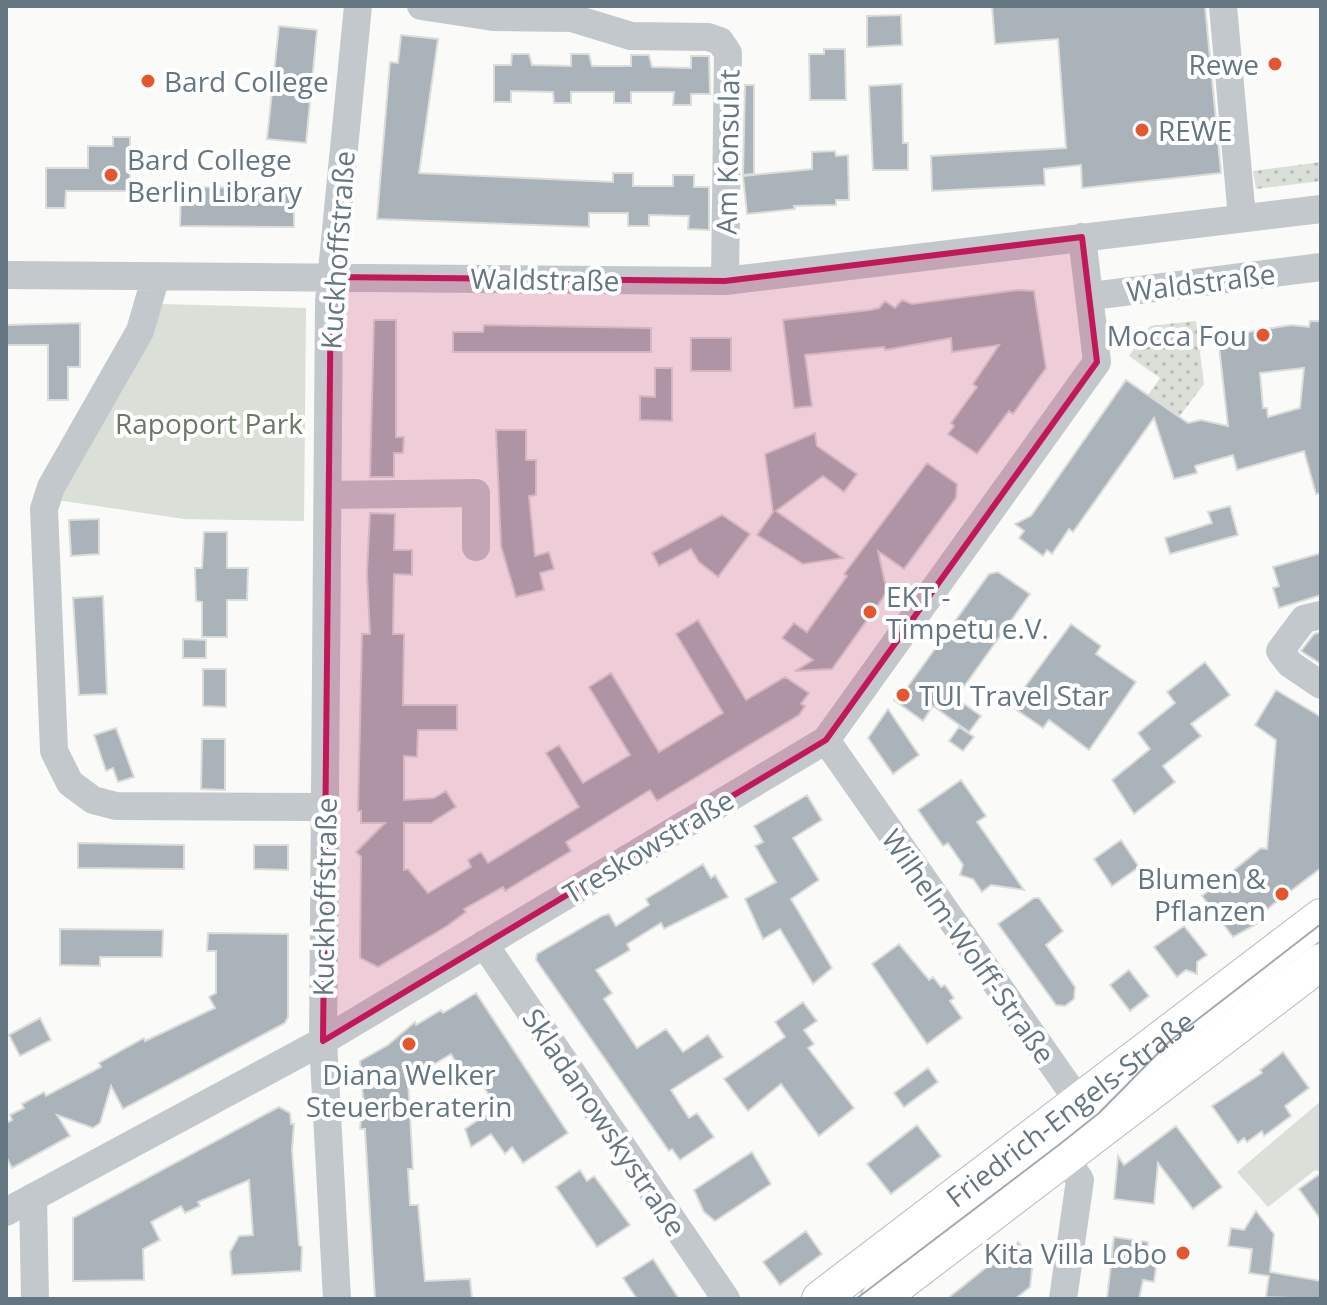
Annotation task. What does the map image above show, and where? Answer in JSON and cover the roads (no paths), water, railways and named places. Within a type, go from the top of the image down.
[{"type":"main road","name":"Friedrich-Engels-Straße","points":[[820,1299],[1321,917]]},
{"type":"main road","name":"Friedrich-Engels-Straße","points":[[879,1299],[1321,962]]},
{"type":"street","name":"Kuckhoffstraße","points":[[337,1299],[323,1041],[331,277],[358,6]]},
{"type":"street","name":"Am Konsulat","points":[[421,6],[493,17],[572,18],[631,36],[708,37],[720,41],[728,53],[725,281]]},
{"type":"street","points":[[1223,6],[1242,218]]},
{"type":"street","name":"Waldstraße","points":[[6,275],[725,281],[1321,209]]},
{"type":"street","name":"Waldstraße","points":[[1082,237],[1092,296],[1321,267]]},
{"type":"street","points":[[156,276],[140,331],[51,487],[44,509],[50,689],[58,763],[80,792],[116,806],[325,807]]},
{"type":"street","name":"Treskowstraße","points":[[6,1212],[323,1041],[826,740],[1097,362],[1092,296]]},
{"type":"street","points":[[329,495],[476,493],[476,547]]},
{"type":"street","points":[[1321,615],[1304,619],[1280,651],[1290,664],[1321,685]]},
{"type":"street","name":"Wilhelm-Wolff-Straße","points":[[826,740],[1079,1102]]},
{"type":"street","name":"Skladanowskystraße","points":[[484,944],[726,1299]]},
{"type":"street","points":[[1063,1299],[1080,1180],[1066,1159],[1079,1102]]},
{"type":"street","points":[[33,1197],[35,1299]]},
{"type":"tram line","points":[[856,1299],[1099,1113],[1171,1040],[1321,924]]},
{"type":"place","name":"Rewe","points":[[1275,64]]},
{"type":"place","name":"Bard College","points":[[148,81]]},
{"type":"place","name":"REWE","points":[[1142,130]]},
{"type":"place","name":"Bard College Berlin Library","points":[[111,175]]},
{"type":"place","name":"Mocca Fou","points":[[1263,335]]},
{"type":"place","name":"EKT - Timpetu e.V.","points":[[870,612]]},
{"type":"place","name":"TUI Travel Star","points":[[903,695]]},
{"type":"place","name":"Blumen & Pflanzen","points":[[1282,894]]},
{"type":"place","name":"Diana Welker Steuerberaterin","points":[[409,1044]]},
{"type":"place","name":"Kita Villa Lobo","points":[[1183,1253]]},
{"type":"park label","name":"Rapoport Park","points":[[209,423]]}]
